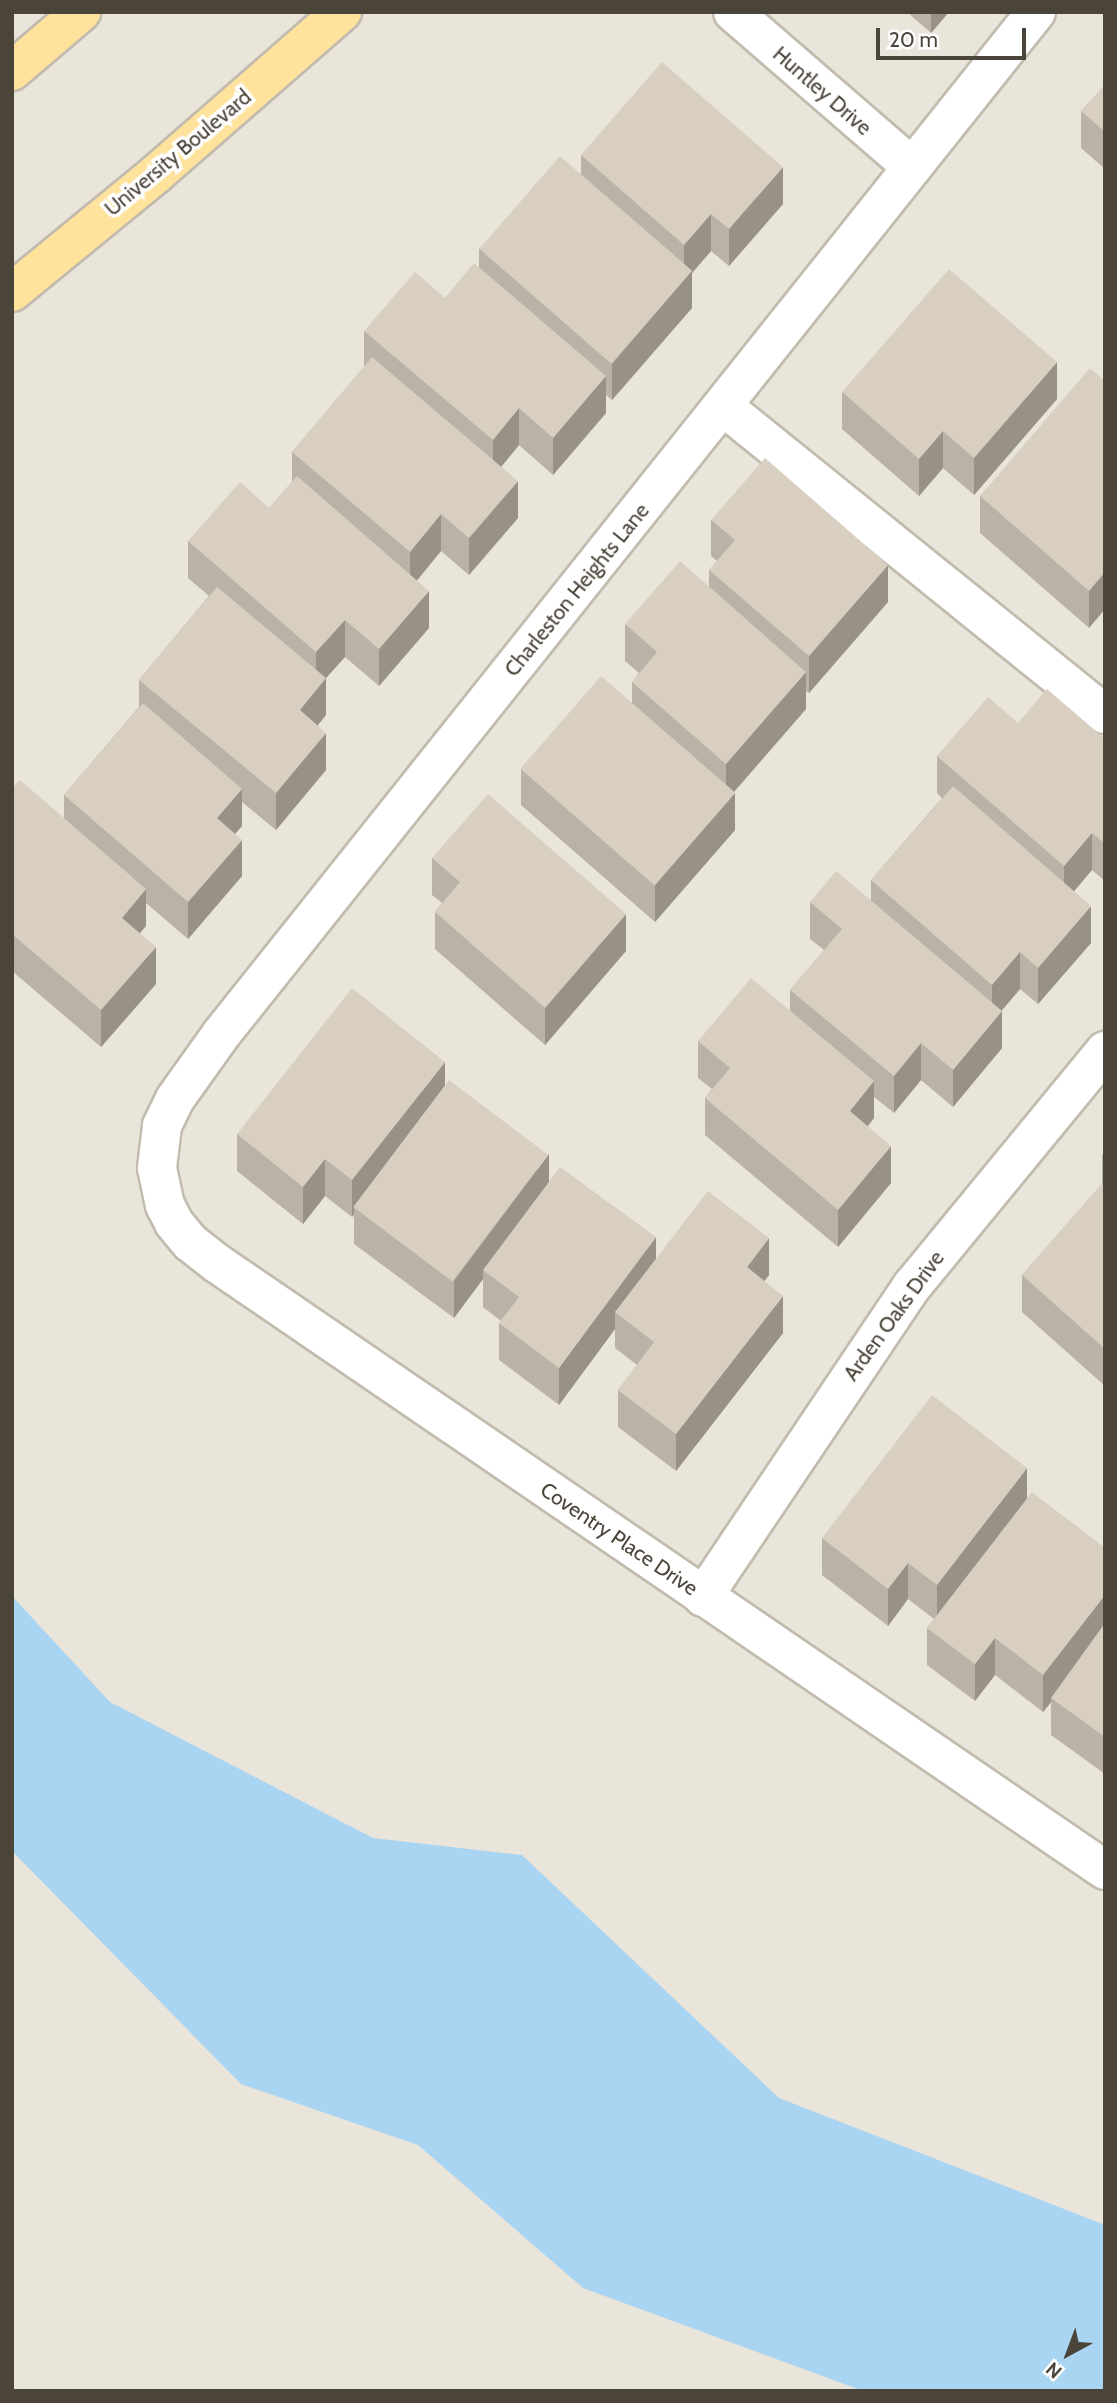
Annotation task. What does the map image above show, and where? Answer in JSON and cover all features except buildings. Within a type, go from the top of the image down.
[{"type":"main road","points":[[12,71],[81,12]]},
{"type":"main road","name":"University Boulevard","points":[[12,292],[156,174],[342,12]]},
{"type":"street","name":"Huntley Drive","points":[[733,12],[912,167]]},
{"type":"street","name":"Charleston Heights Lane","points":[[159,1186],[157,1150],[162,1126],[175,1099],[214,1044],[1036,12]]},
{"type":"street","points":[[724,407],[1105,715]]},
{"type":"street","name":"Arden Oaks Drive","points":[[703,1597],[912,1285],[1105,1051]]},
{"type":"street","name":"Coventry Place Drive","points":[[159,1186],[174,1223],[191,1243],[218,1264],[1105,1870]]},
{"type":"shaded area","points":[[12,12],[1105,12],[1105,2391],[12,2391]]},
{"type":"water","points":[[12,1596],[110,1702],[373,1838],[522,1855],[779,2098],[1105,2225],[1105,2391],[863,2391],[583,2288],[418,2145],[241,2084],[12,1851]]}]
